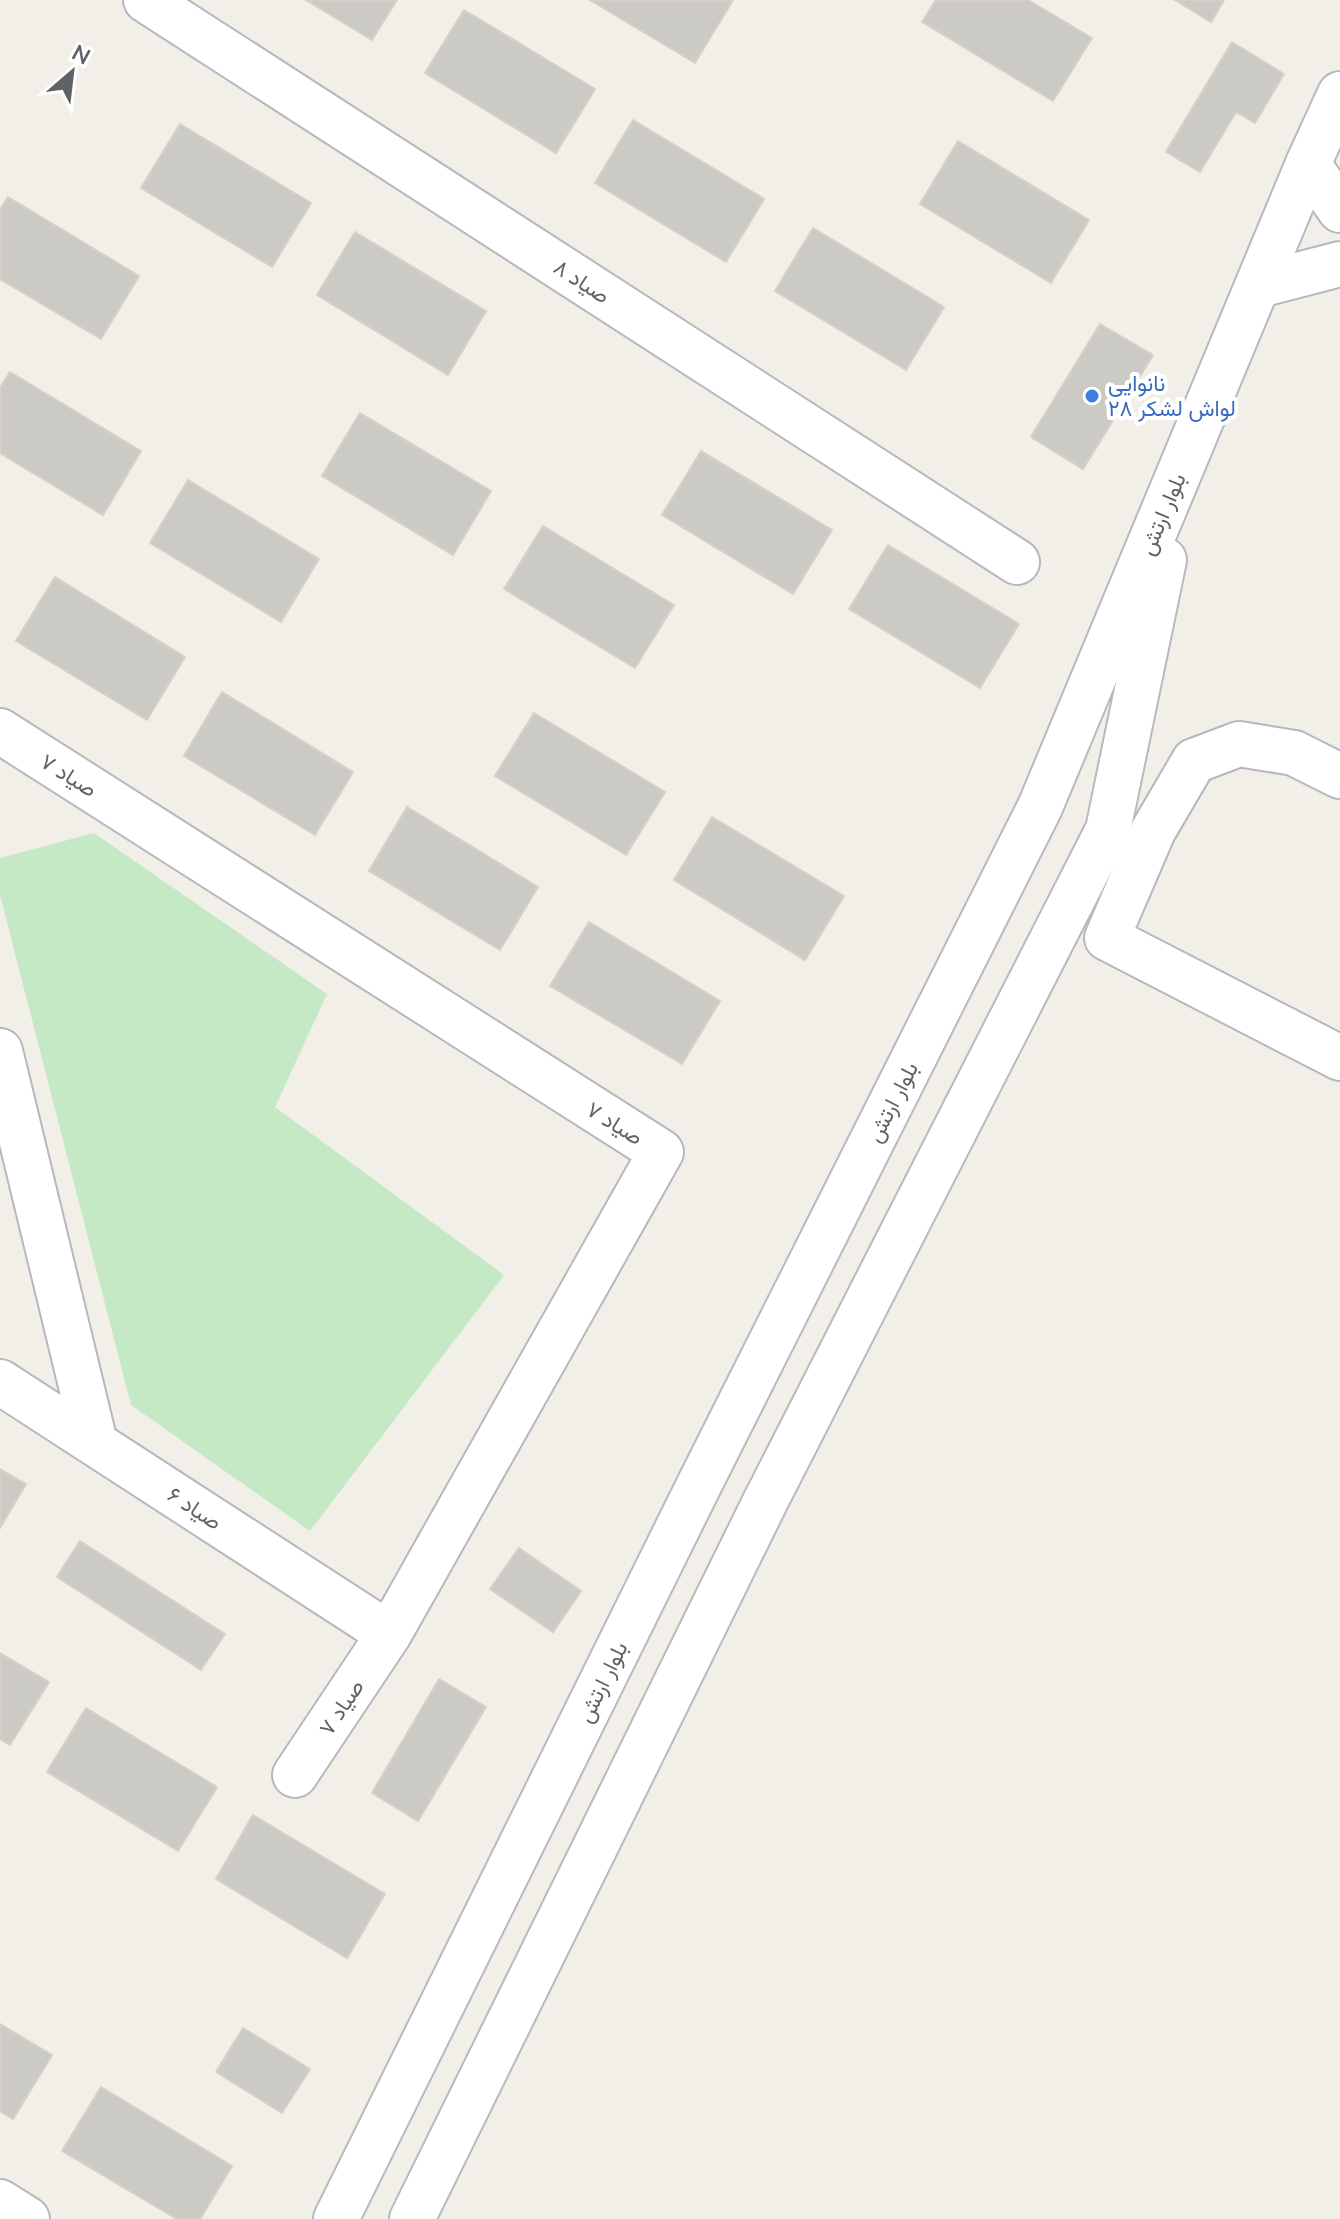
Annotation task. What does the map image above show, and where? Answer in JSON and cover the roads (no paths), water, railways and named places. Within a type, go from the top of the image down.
[{"type":"main road","name":"صیاد ۸","points":[[146,0],[1017,562]]},
{"type":"main road","points":[[1185,460],[1340,94]]},
{"type":"main road","points":[[1308,164],[1340,210]]},
{"type":"main road","points":[[1259,285],[1340,264]]},
{"type":"main road","name":"بلوار ارتش","points":[[336,2219],[706,1471],[1040,807],[1185,460]]},
{"type":"main road","name":"بلوار ارتش","points":[[412,2219],[758,1517],[1108,830],[1185,460]]},
{"type":"main road","name":"صیاد ۷","points":[[0,731],[661,1152],[389,1634],[295,1775]]},
{"type":"main road","points":[[1340,776],[1294,753],[1239,744],[1194,761],[1153,831],[1107,938],[1340,1058]]},
{"type":"main road","points":[[0,1051],[95,1443]]},
{"type":"main road","name":"صیاد ۶","points":[[0,1382],[389,1634]]},
{"type":"main road","points":[[0,2202],[27,2219]]},
{"type":"place","name":"نانوایی لواش لشکر ۲۸","points":[[1092,396]]}]
